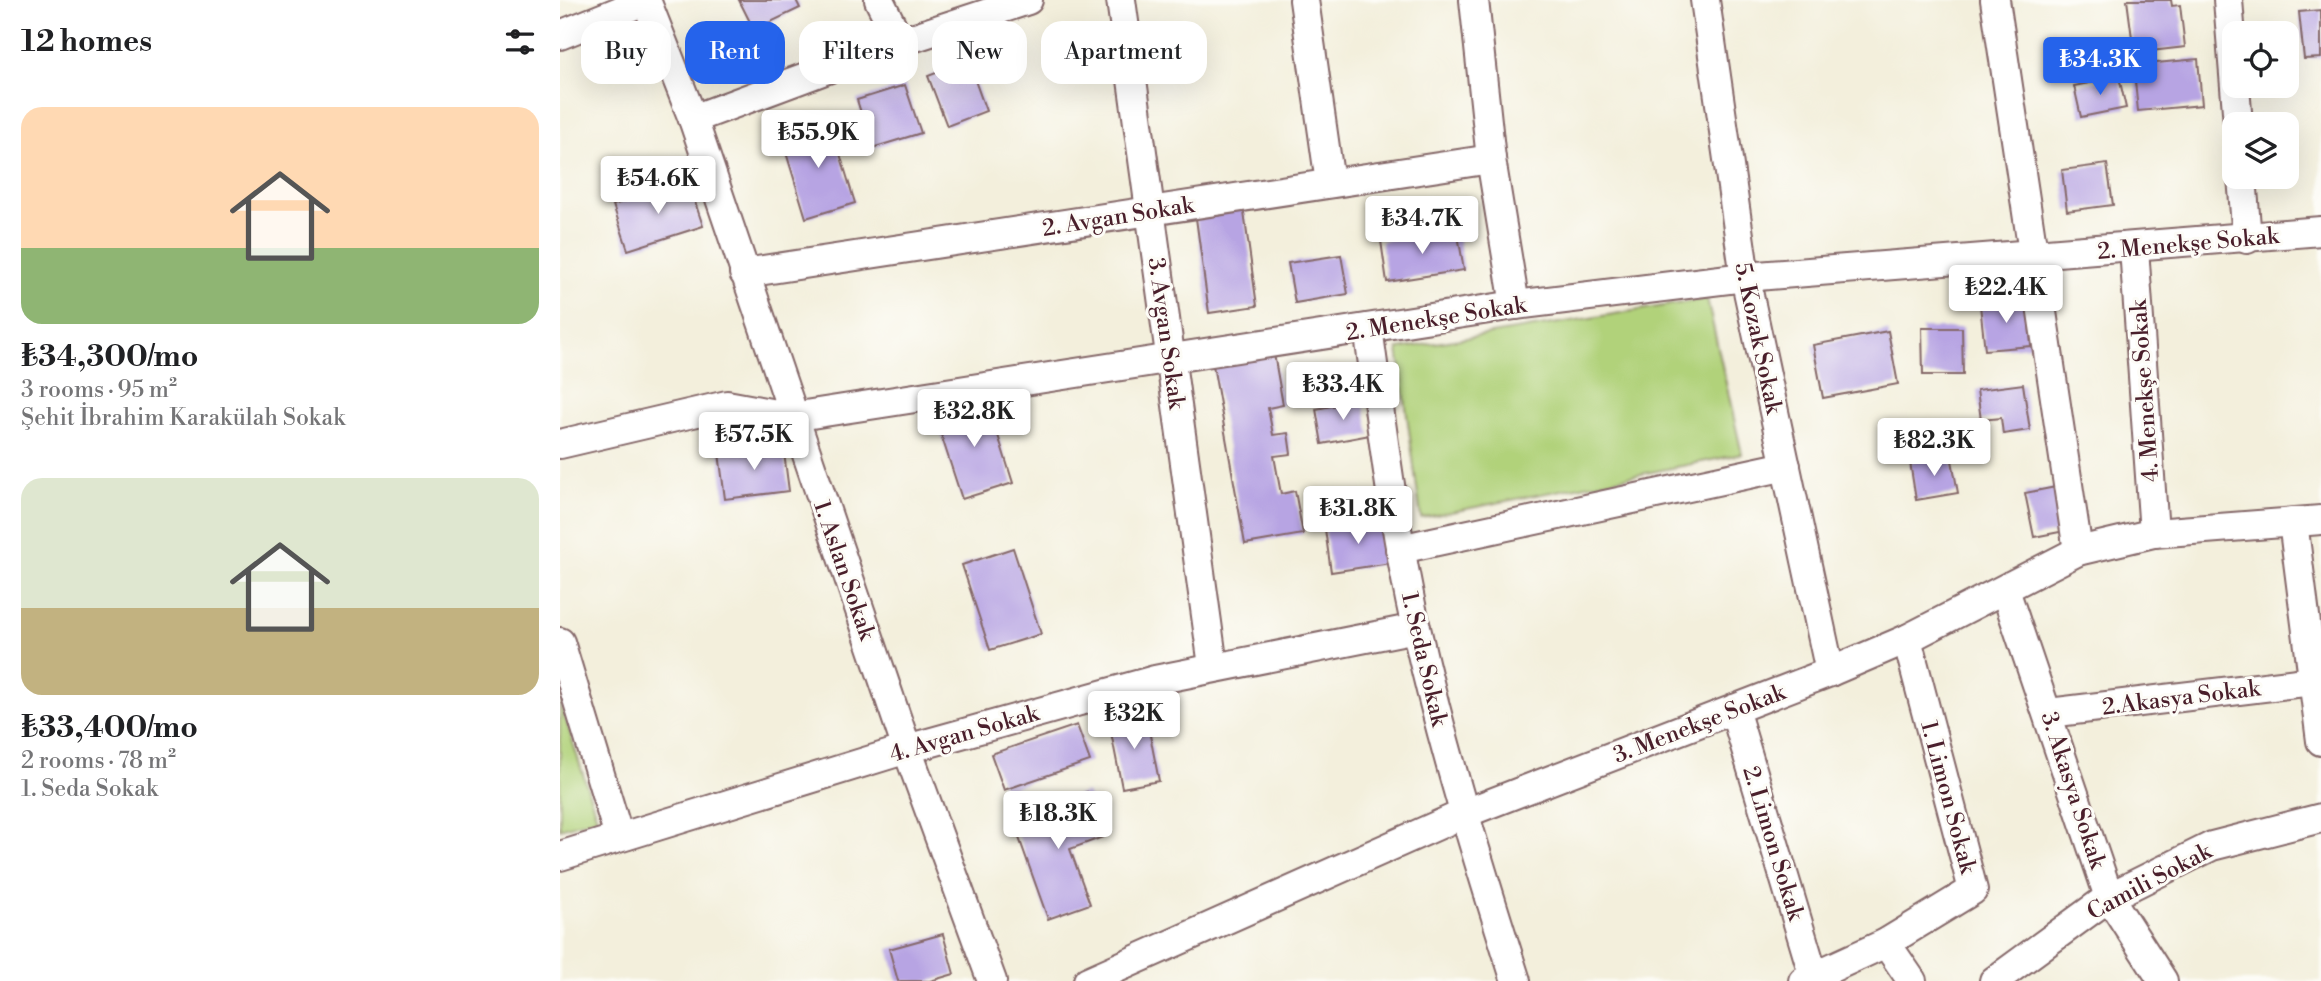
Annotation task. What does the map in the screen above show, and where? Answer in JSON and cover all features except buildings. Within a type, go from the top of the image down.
[{"type":"street","points":[[560,35],[647,0]]},
{"type":"street","name":"1. Aslan Sokak","points":[[647,0],[693,119],[792,417],[907,748],[992,981]]},
{"type":"street","points":[[879,0],[890,21]]},
{"type":"street","points":[[918,36],[1028,0]]},
{"type":"street","name":"3. Avgan Sokak","points":[[1121,0],[1213,666]]},
{"type":"street","points":[[1304,0],[1330,183]]},
{"type":"street","points":[[1474,0],[1491,159],[1514,305]]},
{"type":"street","name":"5. Kozak Sokak","points":[[1705,0],[1745,277],[1830,672]]},
{"type":"street","points":[[1996,0],[2078,551]]},
{"type":"street","points":[[2228,0],[2237,112]]},
{"type":"street","points":[[693,119],[799,80]]},
{"type":"street","name":"2. Avgan Sokak","points":[[744,273],[1491,159]]},
{"type":"street","points":[[2243,189],[2247,239]]},
{"type":"street","name":"2. Menekşe Sokak","points":[[560,444],[727,405],[792,417],[1170,361],[1514,305],[1745,277],[2321,231]]},
{"type":"street","name":"4. Menekşe Sokak","points":[[2134,248],[2154,533]]},
{"type":"street","name":"1. Seda Sokak","points":[[1368,328],[1400,549],[1416,628],[1463,814],[1516,981]]},
{"type":"street","points":[[1400,549],[1786,466]]},
{"type":"street","name":"3. Menekşe Sokak","points":[[1088,981],[1463,814],[1830,672],[1907,639],[2078,551],[2154,533],[2321,520]]},
{"type":"street","points":[[2293,522],[2321,741]]},
{"type":"street","name":"3. Akasya Sokak","points":[[2005,590],[2049,713],[2109,897],[2163,981]]},
{"type":"street","name":"4. Avgan Sokak","points":[[560,856],[907,748],[1213,666],[1416,628]]},
{"type":"street","name":"1. Limon Sokak","points":[[1808,979],[1886,943],[1973,890],[1907,639]]},
{"type":"street","points":[[560,642],[619,837]]},
{"type":"street","name":"2.Akasya Sokak","points":[[2049,713],[2313,681]]},
{"type":"street","name":"2. Limon Sokak","points":[[1734,709],[1808,979]]},
{"type":"street","name":"Camili Sokak","points":[[1994,981],[2109,897],[2212,846],[2321,818]]},
{"type":"street","points":[[1886,943],[1912,981]]},
{"type":"green space","points":[[1707,299],[1742,454],[1421,518],[1398,349]]},
{"type":"green space","points":[[560,702],[597,818],[560,829]]}]
